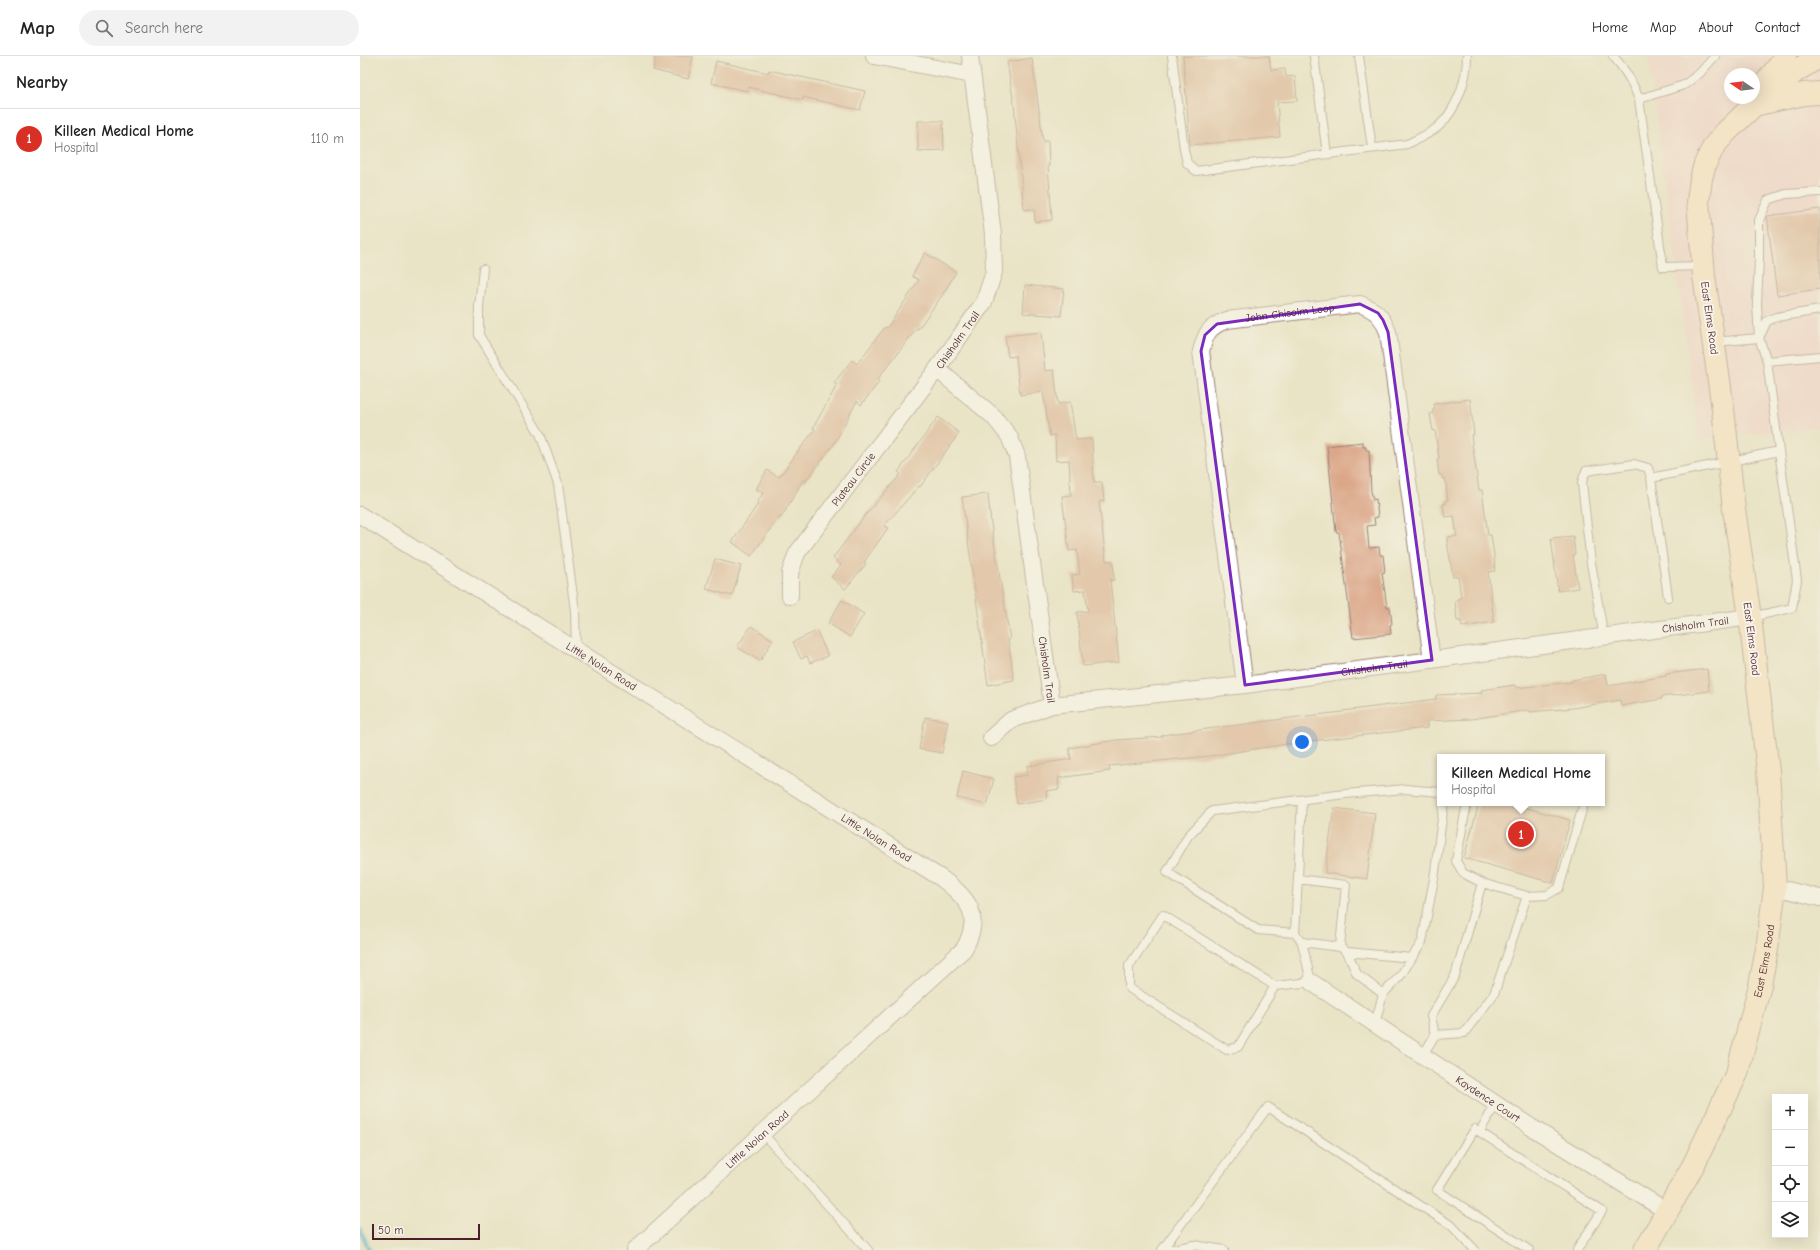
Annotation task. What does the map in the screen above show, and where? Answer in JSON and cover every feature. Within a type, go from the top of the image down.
[{"type":"main road","points":[[1760,94],[1765,84],[1785,56]]},
{"type":"main road","name":"East Elms Road","points":[[1760,100],[1796,70],[1820,56]]},
{"type":"main road","points":[[1760,103],[1804,94],[1820,94]]},
{"type":"main road","name":"East Elms Road","points":[[1645,1250],[1694,1164],[1737,1073],[1760,985],[1767,949],[1775,887],[1768,771],[1750,617],[1703,266],[1698,201],[1705,164],[1714,146],[1755,104]]},
{"type":"street","points":[[874,56],[972,75]]},
{"type":"street","name":"Chisholm Trail","points":[[970,56],[993,234],[994,272],[984,302],[937,369],[994,416],[1009,436],[1017,456],[1052,705],[1245,685],[1604,638],[1750,617]]},
{"type":"street","name":"John Chisolm Loop","points":[[1245,685],[1201,351],[1205,335],[1217,324],[1227,320],[1360,304],[1378,313],[1383,320],[1388,332],[1432,660]]},
{"type":"street","name":"Plateau Circle","points":[[790,596],[790,573],[797,553],[937,369]]},
{"type":"street","name":"Little Nolan Road","points":[[360,515],[941,878],[958,890],[968,902],[974,916],[971,934],[964,949],[763,1134],[634,1250]]},
{"type":"street","points":[[991,738],[1011,720],[1052,705]]},
{"type":"street","points":[[1775,887],[1820,898]]},
{"type":"street","name":"Kaydence Court","points":[[1311,982],[1496,1104],[1668,1212]]},
{"type":"lane","points":[[1172,56],[1184,149],[1187,163],[1196,171],[1407,144],[1439,126],[1450,112],[1461,91],[1467,67],[1467,56]]},
{"type":"lane","points":[[1314,56],[1327,154]]},
{"type":"lane","points":[[1359,56],[1372,148]]},
{"type":"lane","points":[[1613,56],[1621,64],[1633,84],[1639,98],[1663,267],[1703,266]]},
{"type":"lane","points":[[1639,98],[1684,86],[1700,73],[1715,56]]},
{"type":"lane","points":[[1750,617],[1792,608],[1797,580],[1767,361],[1759,338],[1757,304],[1759,220],[1768,200],[1786,194],[1820,192]]},
{"type":"lane","points":[[483,269],[479,307],[479,335],[540,434],[558,484],[575,611],[576,650]]},
{"type":"lane","points":[[1759,338],[1767,322],[1776,317],[1820,310]]},
{"type":"lane","points":[[1713,342],[1759,338]]},
{"type":"lane","points":[[1767,361],[1820,356]]},
{"type":"lane","points":[[1651,478],[1668,476],[1728,461],[1779,451]]},
{"type":"lane","points":[[1604,638],[1591,563],[1582,482],[1586,471],[1634,464],[1648,468],[1651,478],[1668,597]]},
{"type":"lane","points":[[1295,933],[1258,930],[1168,872],[1188,836],[1212,811],[1345,794],[1406,789],[1437,792]]},
{"type":"lane","points":[[1275,986],[1238,1047],[1227,1050],[1129,988],[1129,966],[1163,915],[1275,986],[1311,982],[1302,942],[1295,933],[1302,800]]},
{"type":"lane","points":[[1375,1024],[1382,994],[1401,975],[1422,942],[1434,879],[1444,806]]},
{"type":"lane","points":[[1466,806],[1456,861],[1463,873],[1482,883],[1527,896],[1547,895],[1559,888],[1583,806]]},
{"type":"lane","points":[[1298,879],[1346,885],[1340,947]]},
{"type":"lane","points":[[1423,1055],[1435,1035],[1431,1016],[1455,976],[1482,883]]},
{"type":"lane","points":[[1435,1035],[1464,1033],[1494,994],[1527,896]]},
{"type":"lane","points":[[1302,942],[1340,947],[1347,952],[1357,974],[1382,994]]},
{"type":"lane","points":[[1347,952],[1412,958]]},
{"type":"lane","points":[[1480,1131],[1496,1104]]},
{"type":"lane","points":[[1162,1250],[1268,1107],[1452,1226],[1475,1250]]},
{"type":"lane","points":[[1529,1250],[1437,1190],[1475,1129],[1602,1211],[1577,1250]]},
{"type":"lane","points":[[763,1134],[868,1250]]},
{"type":"lane","points":[[1168,1250],[1194,1245],[1224,1250]]},
{"type":"highlighted area","points":[[1360,304],[1378,313],[1383,320],[1388,332],[1432,660],[1245,685],[1201,351],[1205,335],[1217,324]]},
{"type":"shaded area","points":[[1648,56],[1820,56],[1820,427],[1699,440]]},
{"type":"building","points":[[656,56],[693,56],[688,79],[653,70]]},
{"type":"building","points":[[1183,56],[1269,56],[1271,70],[1285,69],[1286,77],[1295,76],[1297,101],[1277,102],[1280,137],[1190,145]]},
{"type":"building","points":[[1032,58],[1043,141],[1048,141],[1048,166],[1052,220],[1035,222],[1034,209],[1024,210],[1014,104],[1007,62]]},
{"type":"building","points":[[716,61],[768,73],[769,70],[865,91],[860,110],[803,97],[803,100],[748,87],[747,91],[711,83]]},
{"type":"building","points":[[918,121],[943,121],[944,150],[918,151]]},
{"type":"building","points":[[1820,209],[1820,289],[1777,295],[1767,216]]},
{"type":"building","points":[[925,253],[956,272],[943,294],[918,329],[917,328],[877,380],[879,382],[861,405],[857,401],[834,444],[805,482],[803,480],[781,518],[779,517],[751,556],[732,542],[758,504],[757,503],[763,493],[756,489],[767,470],[779,477],[815,429],[813,428],[837,385],[834,383],[852,360],[857,364],[885,327],[887,328],[919,280],[912,276]]},
{"type":"building","points":[[1025,285],[1064,289],[1061,316],[1023,313]]},
{"type":"building","points":[[1041,332],[1045,371],[1054,370],[1058,404],[1070,402],[1076,440],[1092,439],[1094,482],[1102,482],[1104,501],[1099,502],[1106,561],[1113,561],[1114,580],[1110,580],[1119,662],[1083,666],[1077,612],[1088,611],[1085,590],[1074,591],[1072,575],[1080,574],[1077,550],[1069,551],[1062,496],[1071,495],[1069,460],[1056,461],[1055,435],[1050,436],[1043,392],[1020,395],[1016,356],[1008,357],[1005,336]]},
{"type":"building","points":[[1470,399],[1474,435],[1471,435],[1479,490],[1482,490],[1488,535],[1491,535],[1494,555],[1495,571],[1488,572],[1494,622],[1462,627],[1461,621],[1457,621],[1455,601],[1461,597],[1458,576],[1453,577],[1447,541],[1448,537],[1457,536],[1454,516],[1445,517],[1443,504],[1446,504],[1445,500],[1448,500],[1445,478],[1442,479],[1442,475],[1439,475],[1437,459],[1439,459],[1435,430],[1433,431],[1430,414],[1433,413],[1433,409],[1435,409],[1434,404]]},
{"type":"building","points":[[938,417],[959,433],[920,487],[919,486],[884,526],[888,528],[864,562],[866,564],[845,589],[831,577],[841,565],[833,558],[866,514],[901,474],[898,472]]},
{"type":"building","points":[[1363,442],[1363,447],[1366,447],[1366,450],[1369,450],[1371,491],[1373,500],[1376,499],[1378,517],[1374,518],[1375,525],[1367,526],[1369,548],[1379,547],[1380,555],[1383,555],[1385,572],[1382,573],[1387,607],[1390,607],[1392,624],[1390,625],[1391,634],[1353,638],[1339,532],[1336,532],[1327,446]]},
{"type":"building","points":[[988,494],[991,524],[1010,639],[1008,639],[1014,680],[988,685],[962,497]]},
{"type":"building","points":[[1573,536],[1575,554],[1573,555],[1578,588],[1558,591],[1551,538]]},
{"type":"building","points":[[715,559],[741,566],[732,596],[706,589]]},
{"type":"building","points":[[842,600],[864,614],[850,637],[828,623]]},
{"type":"building","points":[[751,626],[773,640],[760,661],[737,647]]},
{"type":"building","points":[[817,631],[828,656],[810,663],[807,656],[801,659],[793,642]]},
{"type":"building","points":[[1707,669],[1709,691],[1661,697],[1662,699],[1621,706],[1620,700],[1573,708],[1530,712],[1529,710],[1471,719],[1427,721],[1427,728],[1293,743],[1210,756],[1109,766],[1110,771],[1058,778],[1059,789],[1046,791],[1047,799],[1017,804],[1013,777],[1028,775],[1027,766],[1071,759],[1069,748],[1116,740],[1162,737],[1162,735],[1436,699],[1436,695],[1482,693],[1481,690],[1515,685],[1516,688],[1572,682],[1572,680],[1606,674],[1608,686],[1666,676],[1666,674]]},
{"type":"building","points":[[925,717],[948,721],[942,753],[919,749]]},
{"type":"building","points":[[963,771],[994,779],[987,805],[957,798]]},
{"type":"building","points":[[1478,806],[1520,806],[1570,820],[1553,883],[1464,858]]},
{"type":"building","points":[[1334,808],[1375,813],[1367,879],[1325,873]]},
{"type":"waterway","points":[[360,1229],[369,1250]]},
{"type":"place","name":"Killeen Medical Home","points":[[1521,834]]}]
